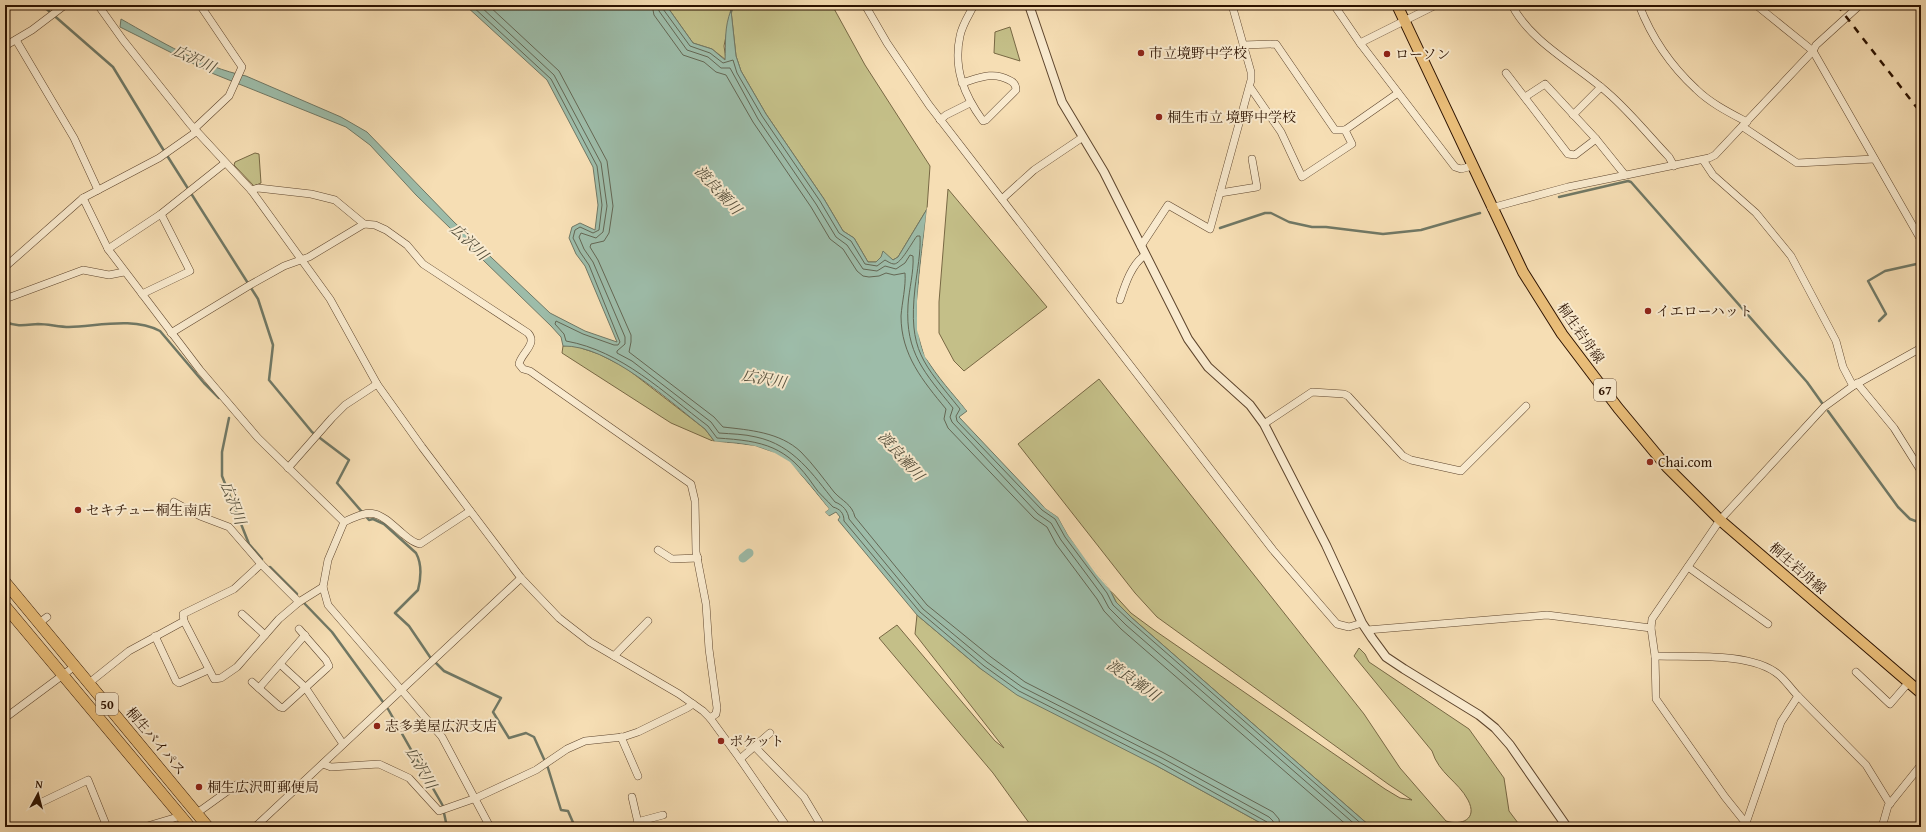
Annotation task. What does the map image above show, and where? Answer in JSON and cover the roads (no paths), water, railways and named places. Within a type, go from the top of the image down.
[{"type":"highway","name":"桐生バイパス","points":[[5,582],[43,620],[75,666],[208,827]]},
{"type":"highway","name":"桐生バイパス","points":[[5,606],[190,827]]},
{"type":"main road","name":"桐生岩舟線","points":[[1397,5],[1491,208],[1523,272],[1562,334],[1650,447],[1720,520],[1921,693]]},
{"type":"street","points":[[5,46],[49,19],[65,5]]},
{"type":"street","points":[[98,5],[122,40],[195,130],[251,190],[330,300],[377,384],[521,578],[559,618],[590,642],[693,704],[710,718],[788,827]]},
{"type":"street","points":[[5,267],[83,198],[159,158],[195,130],[229,96],[242,67],[200,5]]},
{"type":"street","points":[[865,5],[910,79],[940,120],[1274,550],[1324,611],[1337,624],[1343,627],[1362,623]]},
{"type":"street","points":[[962,83],[994,75],[1002,76],[1016,85],[1016,90],[986,120],[983,121],[970,103],[962,83],[958,66],[960,36],[974,5]]},
{"type":"street","points":[[1029,5],[1062,102],[1104,172],[1188,339],[1197,353],[1221,380],[1250,406],[1264,424],[1326,545],[1362,623],[1378,648],[1386,657],[1404,670],[1479,715],[1495,728],[1510,745],[1567,827]]},
{"type":"street","points":[[1140,246],[1168,205],[1210,229],[1250,87],[1251,72],[1232,5]]},
{"type":"street","points":[[1334,5],[1360,43],[1455,167],[1461,169],[1472,166]]},
{"type":"street","points":[[1360,43],[1436,5]]},
{"type":"street","points":[[1512,5],[1518,18],[1535,34],[1601,87],[1669,157],[1674,166]]},
{"type":"street","points":[[1639,5],[1652,34],[1696,89],[1797,163],[1874,159]]},
{"type":"street","points":[[1756,5],[1813,51],[1921,240]]},
{"type":"street","points":[[1491,208],[1568,187],[1703,160],[1715,155],[1745,125],[1813,51],[1816,45],[1860,5]]},
{"type":"street","points":[[16,40],[74,138],[98,190]]},
{"type":"street","points":[[1243,45],[1276,44],[1335,130],[1345,130],[1398,93]]},
{"type":"street","points":[[1506,73],[1571,155],[1575,155],[1596,139]]},
{"type":"street","points":[[1525,97],[1545,84],[1573,116],[1596,139],[1625,175]]},
{"type":"street","points":[[1250,87],[1281,132],[1302,177],[1352,144],[1345,130]]},
{"type":"street","points":[[1573,116],[1601,87]]},
{"type":"street","points":[[940,120],[946,115],[970,103]]},
{"type":"street","points":[[1002,200],[1034,170],[1083,137]]},
{"type":"street","points":[[1220,193],[1257,187],[1252,159]]},
{"type":"street","points":[[1703,160],[1714,175],[1756,213],[1791,256],[1836,341],[1843,367],[1855,385],[1894,428],[1921,471]]},
{"type":"street","points":[[108,249],[162,214],[225,163]]},
{"type":"street","points":[[251,190],[258,188],[311,194],[335,200],[364,224],[375,225],[386,230],[407,245],[422,264],[531,336],[532,341],[520,360],[519,364],[523,368],[530,371],[688,480],[693,488],[695,501],[695,545],[706,604],[709,649],[717,708],[716,714],[710,718]]},
{"type":"street","points":[[83,198],[108,249],[171,333],[258,438],[344,522]]},
{"type":"street","points":[[142,294],[190,271],[162,214]]},
{"type":"street","points":[[171,333],[250,285],[301,258],[309,257],[364,224]]},
{"type":"street","points":[[1120,300],[1131,273],[1140,259],[1145,255]]},
{"type":"street","points":[[5,299],[83,270],[109,275],[124,272]]},
{"type":"street","points":[[1747,825],[1656,699],[1656,656],[1651,628],[1652,619],[1720,520],[1824,407],[1855,385],[1921,348]]},
{"type":"street","points":[[288,468],[332,418],[345,406],[377,384]]},
{"type":"street","points":[[1264,424],[1312,392],[1344,394],[1348,396],[1403,456],[1411,460],[1461,471],[1526,406]]},
{"type":"street","points":[[174,502],[200,516],[229,527],[261,564],[299,602]]},
{"type":"street","points":[[470,511],[420,544],[414,543],[386,519],[373,512],[360,514],[344,522],[328,560],[323,587],[328,605],[442,738],[476,798],[490,827]]},
{"type":"street","points":[[658,550],[672,559],[698,558]]},
{"type":"street","points":[[261,564],[234,589],[183,614],[184,620],[208,670],[214,679],[221,678],[237,668],[265,635],[299,602],[323,587]]},
{"type":"street","points":[[1688,567],[1768,624]]},
{"type":"street","points":[[255,827],[521,578]]},
{"type":"street","points":[[242,614],[265,635]]},
{"type":"street","points":[[1367,630],[1547,615],[1651,628]]},
{"type":"street","points":[[89,683],[124,654],[184,620]]},
{"type":"street","points":[[614,656],[648,621]]},
{"type":"street","points":[[252,682],[283,708],[329,666],[326,660],[299,629]]},
{"type":"street","points":[[259,688],[305,635]]},
{"type":"street","points":[[155,636],[176,681],[179,683],[208,670]]},
{"type":"street","points":[[1656,656],[1744,660],[1767,667],[1779,675],[1866,765],[1890,804]]},
{"type":"street","points":[[280,664],[305,687],[344,744]]},
{"type":"street","points":[[5,718],[75,666]]},
{"type":"street","points":[[1856,672],[1890,704],[1909,682]]},
{"type":"street","points":[[1747,825],[1780,722],[1798,696]]},
{"type":"street","points":[[323,764],[331,766],[379,764],[408,778],[439,811],[476,798],[536,770],[567,749],[585,742],[621,737],[638,732],[693,704]]},
{"type":"street","points":[[740,759],[770,733]]},
{"type":"street","points":[[621,737],[638,776]]},
{"type":"street","points":[[755,747],[804,797],[819,822]]},
{"type":"street","points":[[1882,827],[1890,804],[1921,765]]},
{"type":"street","points":[[40,803],[88,780],[107,827]]},
{"type":"street","points":[[196,813],[236,785]]},
{"type":"street","points":[[632,797],[638,825],[663,815]]},
{"type":"street","points":[[144,827],[181,816]]},
{"type":"water","name":"渡良瀬川","points":[[465,5],[666,5],[693,43],[712,49],[725,60],[726,29],[731,10],[736,56],[741,71],[766,114],[824,199],[843,231],[854,238],[868,262],[876,262],[881,257],[883,251],[893,260],[898,257],[927,209],[918,285],[918,326],[921,344],[930,365],[967,411],[959,417],[1045,508],[1058,517],[1068,535],[1110,590],[1116,602],[1132,618],[1371,827],[1268,827],[1157,766],[1017,695],[981,669],[917,615],[838,520],[840,517],[836,512],[829,516],[825,512],[829,509],[794,467],[769,451],[755,446],[715,442],[705,429],[656,390],[619,364],[581,348],[563,346],[561,337],[551,326],[416,195],[370,145],[346,127],[214,74],[120,27],[121,19],[197,60],[246,76],[341,117],[367,132],[454,222],[550,313],[585,331],[617,342],[585,266],[576,254],[569,238],[572,227],[580,223],[595,230],[598,205],[593,167],[547,80]]},
{"type":"waterway","points":[[42,5],[113,67],[258,299],[273,345],[269,380],[312,432],[349,460],[337,483],[369,520],[373,519],[384,524],[416,553],[420,571],[418,590],[395,613],[409,626],[430,657],[444,671],[501,698],[493,712],[509,738],[526,733],[534,737],[548,768],[561,810],[568,811],[575,827]]},
{"type":"waterway","points":[[731,12],[733,5]]},
{"type":"waterway","points":[[1559,197],[1628,181],[1631,182],[1807,382],[1822,403]]},
{"type":"waterway","points":[[1220,228],[1265,213],[1271,213],[1289,222],[1312,227],[1326,227],[1383,234],[1421,230],[1480,213]]},
{"type":"waterway","points":[[1879,321],[1886,314],[1868,281],[1885,271],[1921,263]]},
{"type":"waterway","name":"広沢川","points":[[5,322],[18,325],[42,324],[61,327],[127,323],[150,327],[160,331],[204,383],[219,398]]},
{"type":"waterway","points":[[1828,411],[1898,507],[1910,519],[1921,523]]},
{"type":"waterway","name":"広沢川","points":[[229,418],[222,452],[222,476],[249,544],[262,559]]},
{"type":"waterway","points":[[743,558],[749,553]]},
{"type":"waterway","name":"広沢川","points":[[270,567],[297,594]]},
{"type":"waterway","name":"広沢川","points":[[304,603],[332,632],[383,702]]},
{"type":"waterway","name":"広沢川","points":[[388,709],[443,806]]},
{"type":"waterway","name":"広沢川","points":[[444,813],[447,827]]},
{"type":"railway","points":[[1837,5],[1921,113]]},
{"type":"place","name":"市立境野中学校","points":[[1141,53]]},
{"type":"place","name":"ローソン","points":[[1387,54]]},
{"type":"place","name":"桐生市立 境野中学校","points":[[1159,117]]},
{"type":"place","name":"イエローハット","points":[[1648,311]]},
{"type":"place","name":"Chai.com","points":[[1650,462]]},
{"type":"place","name":"セキチュー桐生南店","points":[[78,510]]},
{"type":"place","name":"志多美屋広沢支店","points":[[377,726]]},
{"type":"place","name":"ポケット","points":[[721,741]]},
{"type":"place","name":"桐生広沢町郵便局","points":[[199,787]]}]
